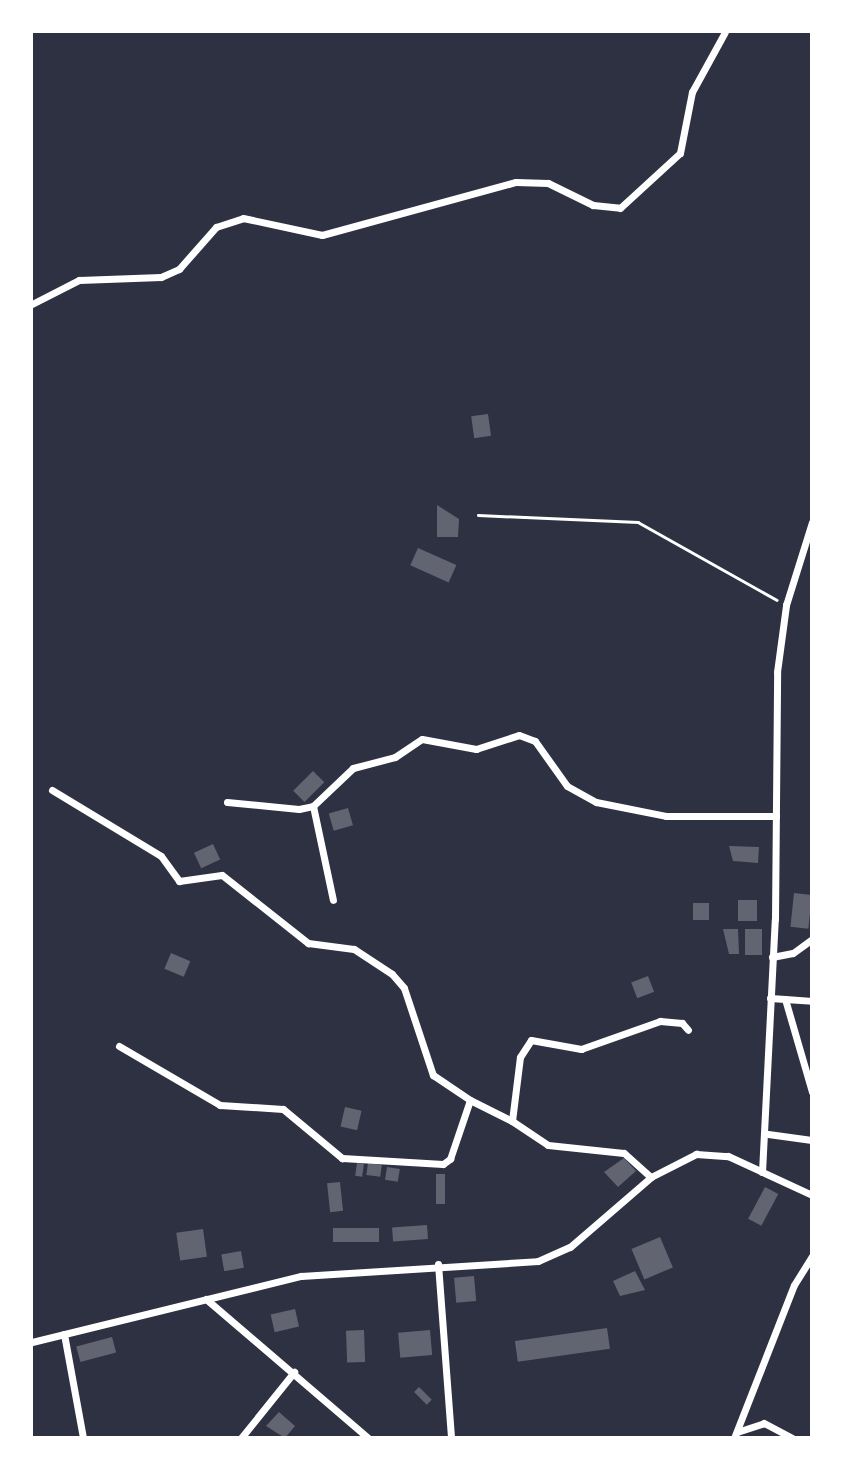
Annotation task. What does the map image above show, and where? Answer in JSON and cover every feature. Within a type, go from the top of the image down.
[{"type":"street","points":[[32,304],[79,281],[161,277],[179,269],[216,227],[243,218],[322,235],[516,182],[548,183],[593,205],[620,208],[680,153],[692,92],[725,32]]},
{"type":"street","points":[[762,1172],[768,1134],[778,672],[786,605],[811,522]]},
{"type":"street","points":[[227,802],[282,811],[313,806],[353,768],[395,757],[422,739],[476,750],[519,735],[535,741],[567,786],[596,802],[666,816],[776,816]]},
{"type":"street","points":[[52,790],[160,856],[179,881],[222,875],[308,943],[354,949],[392,974],[404,988],[433,1075],[470,1100],[512,1121],[548,1145],[624,1153],[651,1177]]},
{"type":"street","points":[[313,806],[333,900]]},
{"type":"street","points":[[772,957],[793,953],[811,939]]},
{"type":"street","points":[[770,998],[811,1001]]},
{"type":"street","points":[[785,999],[811,1092]]},
{"type":"street","points":[[512,1121],[520,1057],[531,1040],[581,1049],[660,1021],[682,1023],[688,1030]]},
{"type":"street","points":[[119,1046],[220,1105],[283,1109],[342,1158],[447,1163],[470,1100]]},
{"type":"street","points":[[768,1134],[811,1140]]},
{"type":"street","points":[[32,1342],[319,1273],[438,1264],[520,1263],[555,1255],[651,1177],[686,1156],[706,1153],[762,1172],[811,1195]]},
{"type":"street","points":[[735,1435],[794,1285],[811,1256]]},
{"type":"street","points":[[438,1264],[452,1437]]},
{"type":"street","points":[[206,1299],[368,1437]]},
{"type":"street","points":[[64,1334],[83,1437]]},
{"type":"street","points":[[241,1437],[294,1372]]},
{"type":"street","points":[[735,1435],[764,1423],[792,1437]]},
{"type":"path","points":[[478,515],[638,522],[786,605]]},
{"type":"building","points":[[488,414],[491,436],[474,438],[471,416]]},
{"type":"building","points":[[437,505],[459,519],[458,537],[437,537]]},
{"type":"building","points":[[418,548],[456,565],[449,582],[410,565]]},
{"type":"building","points":[[313,771],[324,782],[305,802],[293,791]]},
{"type":"building","points":[[348,808],[353,825],[334,831],[329,814]]},
{"type":"building","points":[[213,844],[220,859],[201,868],[194,853]]},
{"type":"building","points":[[729,846],[759,847],[758,863],[733,861]]},
{"type":"building","points":[[794,893],[812,895],[808,929],[790,927]]},
{"type":"building","points":[[738,900],[757,900],[757,921],[738,921]]},
{"type":"building","points":[[693,903],[709,903],[709,920],[693,920]]},
{"type":"building","points":[[723,929],[738,929],[739,954],[729,954]]},
{"type":"building","points":[[745,929],[762,929],[762,955],[745,955]]},
{"type":"building","points":[[171,953],[190,961],[184,977],[164,969]]},
{"type":"building","points":[[648,976],[654,992],[637,998],[631,982]]},
{"type":"building","points":[[345,1107],[362,1111],[357,1130],[341,1126]]},
{"type":"building","points":[[624,1158],[636,1171],[618,1187],[604,1172]]},
{"type":"building","points":[[357,1163],[364,1164],[362,1177],[355,1176]]},
{"type":"building","points":[[368,1163],[382,1165],[380,1177],[366,1175]]},
{"type":"building","points":[[387,1167],[400,1169],[398,1182],[385,1180]]},
{"type":"building","points":[[436,1174],[445,1174],[445,1204],[436,1204]]},
{"type":"building","points":[[340,1182],[343,1211],[330,1212],[327,1183]]},
{"type":"building","points":[[765,1187],[778,1194],[761,1226],[748,1219]]},
{"type":"building","points":[[427,1225],[428,1239],[393,1241],[392,1227]]},
{"type":"building","points":[[333,1228],[379,1228],[379,1242],[333,1242]]},
{"type":"building","points":[[203,1229],[207,1257],[180,1260],[176,1233]]},
{"type":"building","points":[[660,1237],[673,1267],[644,1279],[631,1249]]},
{"type":"building","points":[[241,1251],[244,1268],[224,1271],[221,1254]]},
{"type":"building","points":[[635,1271],[645,1290],[620,1296],[613,1281]]},
{"type":"building","points":[[474,1276],[476,1301],[456,1303],[454,1278]]},
{"type":"building","points":[[295,1309],[299,1327],[275,1332],[271,1315]]},
{"type":"building","points":[[607,1328],[610,1349],[518,1362],[515,1341]]},
{"type":"building","points":[[364,1330],[365,1362],[347,1363],[346,1331]]},
{"type":"building","points":[[430,1330],[432,1355],[400,1358],[398,1333]]},
{"type":"building","points":[[112,1337],[116,1352],[80,1362],[76,1347]]},
{"type":"building","points":[[419,1387],[432,1400],[427,1405],[414,1392]]},
{"type":"building","points":[[279,1412],[295,1426],[285,1438],[266,1426]]}]
